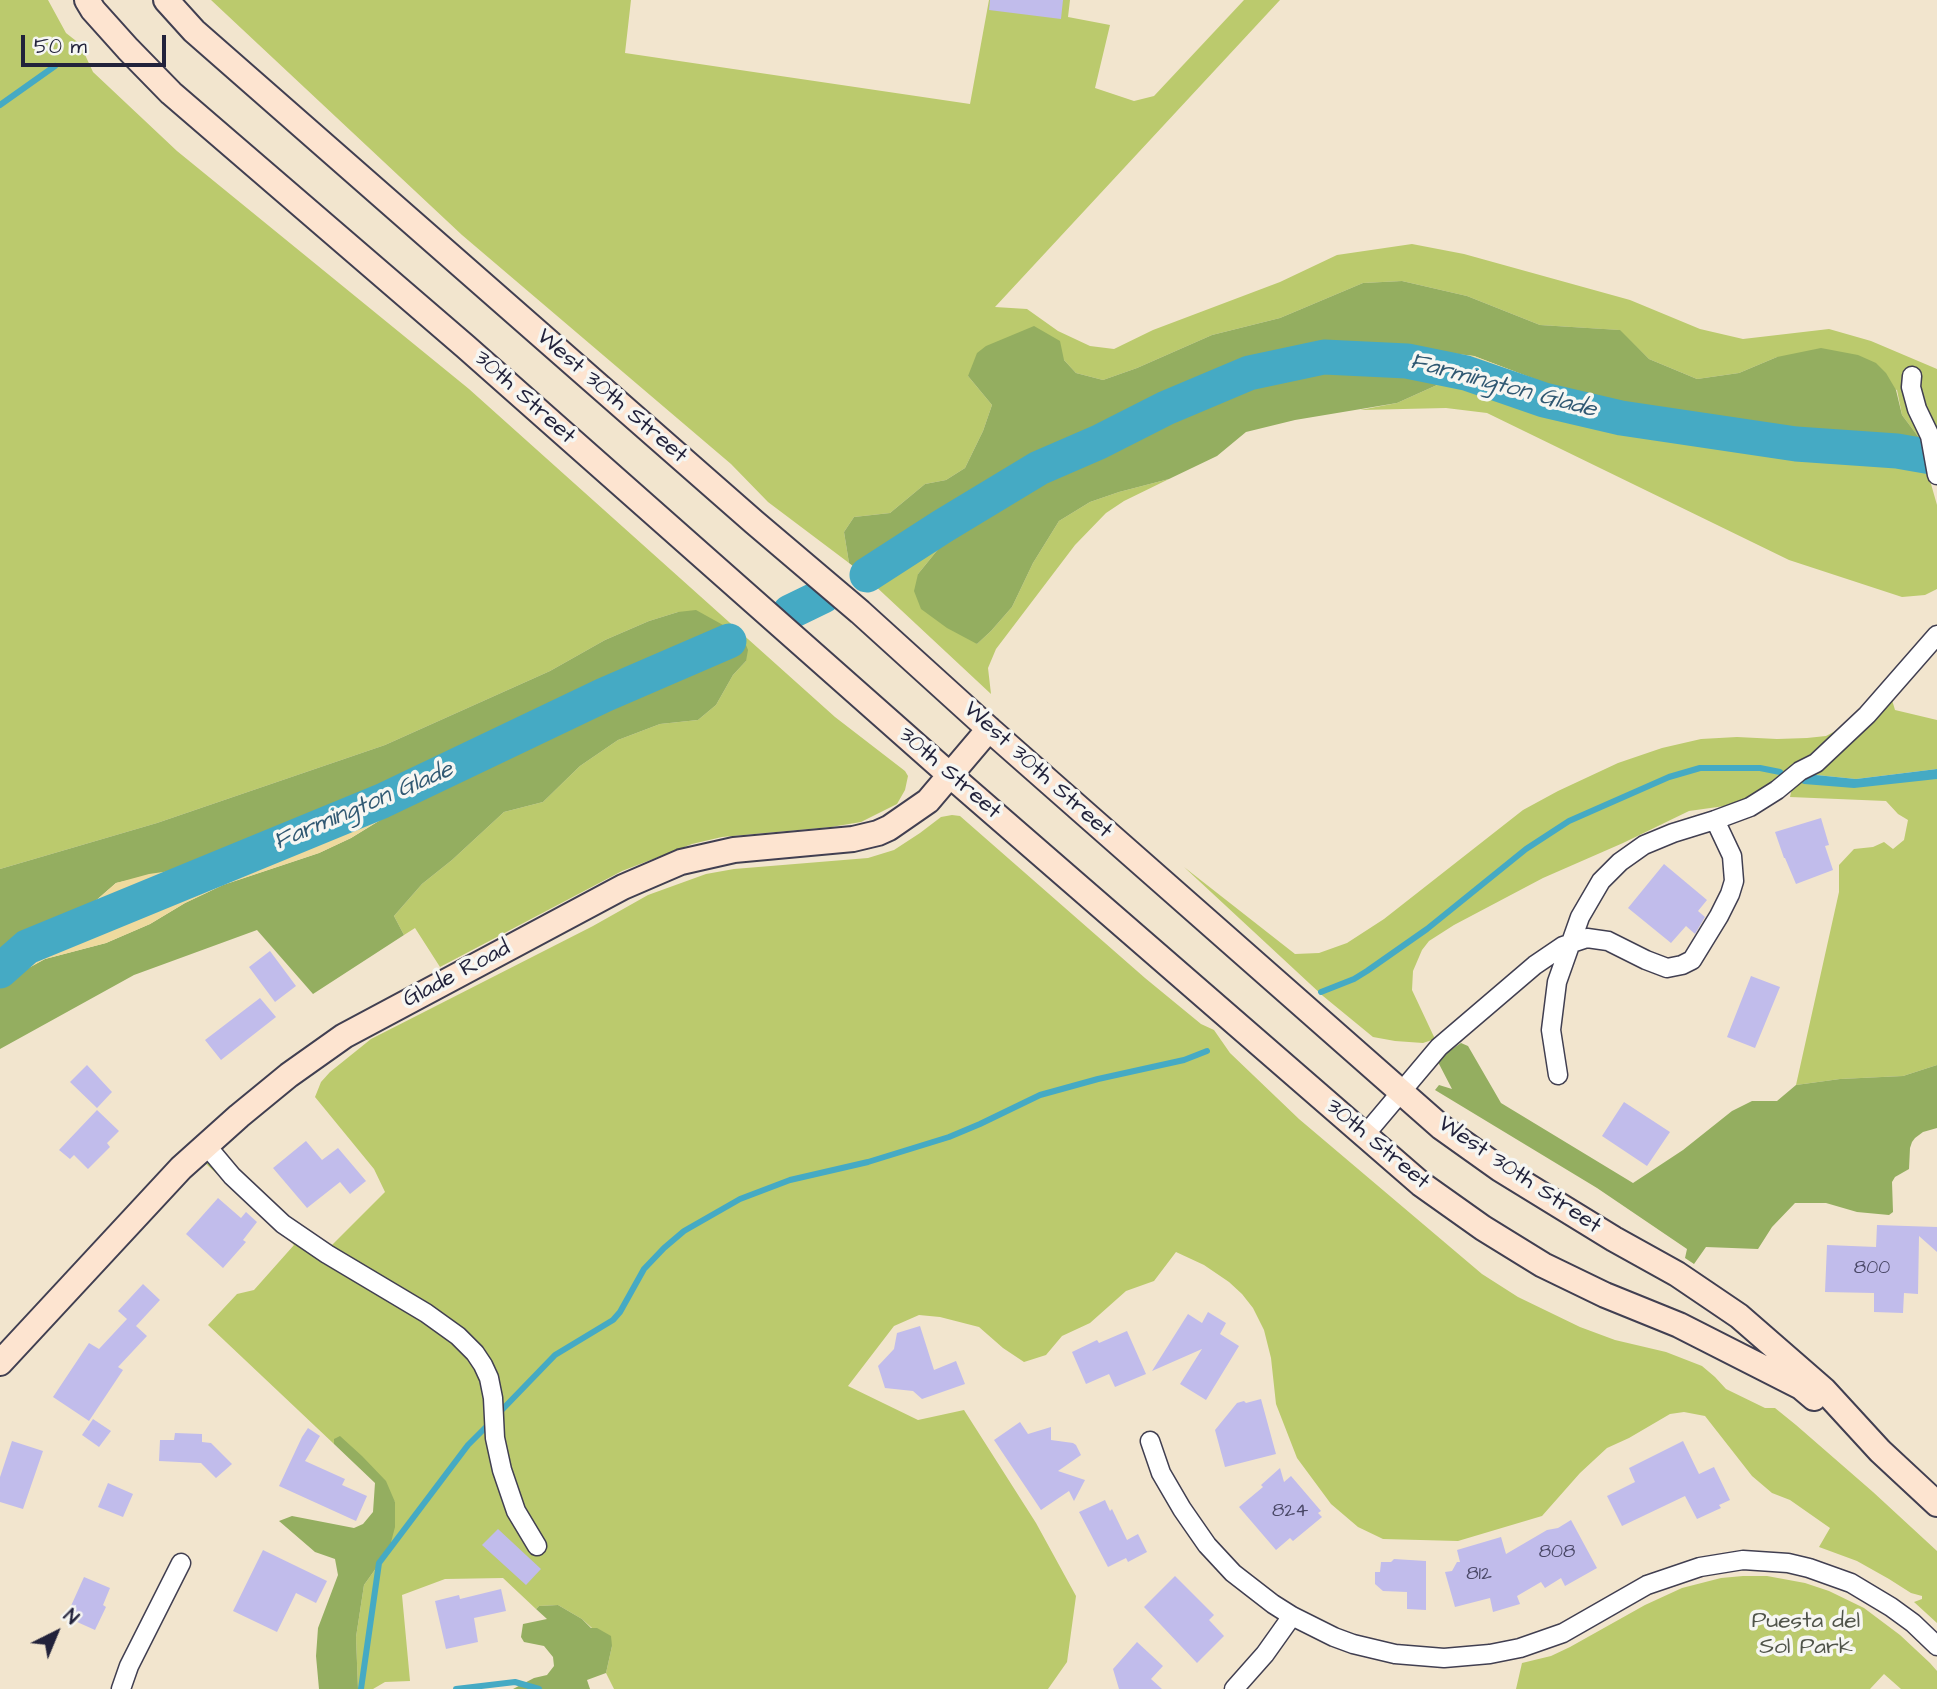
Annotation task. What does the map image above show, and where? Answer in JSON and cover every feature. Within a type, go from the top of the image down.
[{"type":"main road","name":"30th Street","points":[[87,0],[128,49],[171,93],[466,347],[951,776],[1421,1184],[1533,1259],[1605,1294],[1679,1325],[1801,1387],[1880,1451]]},
{"type":"main road","name":"West 30th Street","points":[[166,0],[194,31],[754,522],[860,611],[989,729],[1441,1127],[1500,1169],[1614,1240],[1677,1274],[1739,1316],[1824,1390],[1880,1451],[1937,1504]]},
{"type":"main road","name":"Glade Road","points":[[0,1363],[151,1199],[206,1145],[289,1075],[344,1036],[624,887],[681,862],[758,846],[836,841],[878,834],[928,801],[989,729]]},
{"type":"street","points":[[1912,376],[1911,387],[1917,409],[1930,436],[1937,475]]},
{"type":"street","points":[[1558,1075],[1551,1031],[1558,982],[1580,917],[1601,881],[1620,862],[1644,845],[1750,807],[1800,771],[1816,763],[1867,715],[1937,635]]},
{"type":"street","points":[[1364,1136],[1439,1047],[1535,965],[1563,946],[1587,938],[1608,941],[1667,968],[1692,960],[1719,916],[1734,881],[1732,856],[1715,820]]},
{"type":"street","points":[[206,1145],[232,1176],[283,1224],[327,1254],[426,1313],[458,1336],[475,1353],[489,1378],[495,1438],[502,1470],[516,1511],[537,1546]]},
{"type":"street","points":[[1150,1441],[1161,1473],[1207,1545],[1246,1584],[1292,1616],[1334,1637],[1395,1654],[1466,1657],[1520,1648],[1541,1642],[1583,1622],[1647,1585],[1680,1573],[1743,1560],[1809,1568],[1851,1583],[1891,1606],[1937,1646]]},
{"type":"street","points":[[121,1689],[181,1563]]},
{"type":"street","points":[[1234,1689],[1265,1654],[1292,1616]]},
{"type":"green space","points":[[0,0],[48,0],[66,33],[80,44],[93,72],[177,151],[469,389],[835,717],[905,771],[908,776],[905,790],[897,804],[861,822],[722,837],[692,844],[622,871],[440,967],[415,928],[404,935],[394,916],[422,884],[504,812],[543,802],[580,766],[618,740],[660,724],[698,720],[716,705],[733,675],[746,661],[678,612],[605,640],[550,671],[385,745],[157,823],[0,869]]},
{"type":"green space","points":[[211,0],[631,0],[625,53],[970,104],[989,0],[1070,0],[1068,17],[1110,25],[1095,88],[1134,101],[1154,96],[1244,0],[1280,0],[995,307],[1027,309],[1058,331],[1090,346],[1114,349],[1153,330],[1280,282],[1337,255],[1412,244],[1464,254],[1630,300],[1700,329],[1743,339],[1829,329],[1871,341],[1937,369],[1937,444],[1923,443],[1902,415],[1897,390],[1777,357],[1739,373],[1697,379],[1649,359],[1619,330],[1540,325],[1467,296],[1402,281],[1363,283],[1280,318],[1212,335],[1103,380],[1076,373],[1064,360],[968,376],[992,405],[965,468],[946,480],[925,484],[890,513],[854,517],[844,532],[849,563],[768,502],[731,464],[462,235]]},
{"type":"green space","points":[[1402,281],[1467,296],[1540,325],[1620,330],[1649,359],[1697,379],[1739,373],[1777,357],[1821,348],[1858,355],[1876,363],[1886,373],[1896,390],[1902,415],[1923,443],[1846,436],[1802,436],[1739,424],[1655,417],[1611,408],[1474,356],[1346,344],[1311,351],[1167,392],[1016,473],[966,507],[878,557],[862,573],[849,563],[844,532],[854,517],[890,513],[925,484],[946,480],[965,468],[992,405],[968,376],[977,353],[986,346],[1034,326],[1060,341],[1064,360],[1076,373],[1103,380],[1212,335],[1280,318],[1363,283]]},
{"type":"green space","points":[[1307,366],[1418,370],[1457,376],[1397,403],[1295,420],[1246,432],[1217,456],[1169,479],[1090,502],[1059,521],[1033,563],[1012,607],[977,644],[947,628],[921,609],[914,591],[918,574],[948,537],[1038,478],[1159,426],[1212,399]]},
{"type":"green space","points":[[1457,376],[1606,427],[1728,446],[1840,457],[1927,470],[1937,505],[1937,589],[1925,595],[1902,597],[1789,560],[1487,413],[1446,408],[1360,410],[1397,403]]},
{"type":"green space","points":[[1169,479],[1106,513],[1075,545],[996,649],[988,668],[991,694],[871,582],[948,537],[918,574],[977,644],[1012,607],[1033,563],[1059,521],[1090,502]]},
{"type":"green space","points":[[696,610],[732,630],[744,640],[748,650],[746,661],[733,675],[716,705],[698,720],[660,724],[618,740],[580,766],[543,802],[504,812],[422,884],[394,916],[404,935],[313,994],[257,930],[134,975],[0,1049],[0,984],[4,981],[45,959],[106,943],[150,924],[223,885],[319,853],[351,838],[444,781],[596,707],[709,659],[721,652],[728,641],[689,647],[558,705],[328,818],[263,844],[198,867],[116,883],[85,910],[30,936],[0,963],[0,869],[157,823],[385,745],[550,671],[605,640],[649,621],[678,612]]},
{"type":"green space","points":[[1892,700],[1895,710],[1937,720],[1937,769],[1856,779],[1806,774],[1824,764]]},
{"type":"green space","points":[[1841,728],[1825,749],[1768,788],[1739,804],[1689,811],[1543,878],[1429,941],[1413,971],[1412,990],[1435,1039],[1423,1043],[1373,1037],[1323,996],[1184,867],[1295,954],[1319,953],[1347,943],[1384,919],[1523,810],[1618,763],[1662,748],[1701,739],[1807,738],[1826,736]]},
{"type":"green space","points":[[1937,779],[1937,1065],[1903,1076],[1840,1079],[1796,1085],[1839,892],[1839,865],[1854,849],[1873,847],[1884,842],[1893,849],[1904,840],[1908,820],[1886,801],[1790,797],[1792,788],[1797,781]]},
{"type":"green space","points":[[960,816],[1145,978],[1201,1024],[1214,1030],[1230,1053],[1299,1119],[1482,1274],[1518,1297],[1580,1327],[1615,1340],[1666,1352],[1702,1366],[1726,1389],[1765,1408],[1775,1408],[1796,1425],[1937,1551],[1937,1623],[1914,1602],[1922,1599],[1922,1596],[1911,1593],[1857,1561],[1819,1547],[1830,1528],[1790,1500],[1772,1493],[1752,1476],[1705,1416],[1684,1412],[1670,1414],[1607,1448],[1580,1473],[1542,1516],[1458,1541],[1383,1539],[1358,1527],[1331,1504],[1297,1458],[1276,1404],[1271,1358],[1264,1330],[1253,1308],[1229,1282],[1204,1265],[1176,1252],[1154,1281],[1126,1291],[1090,1323],[1062,1336],[1046,1355],[1024,1362],[979,1327],[940,1317],[919,1315],[894,1326],[848,1386],[918,1420],[964,1410],[1036,1523],[1076,1596],[1067,1662],[1048,1689],[614,1689],[606,1673],[612,1646],[582,1619],[558,1605],[539,1606],[536,1609],[503,1578],[445,1579],[402,1595],[410,1681],[385,1682],[373,1689],[358,1689],[356,1637],[364,1585],[389,1550],[395,1502],[334,1439],[334,1444],[208,1325],[237,1294],[254,1290],[294,1245],[204,1162],[218,1150],[290,1221],[329,1248],[385,1192],[374,1169],[315,1097],[321,1082],[330,1072],[371,1039],[593,926],[648,895],[706,874],[734,869],[868,858],[894,850],[941,817]]},
{"type":"green space","points":[[1461,1043],[1468,1046],[1501,1103],[1633,1183],[1683,1150],[1732,1111],[1752,1101],[1777,1101],[1796,1085],[1840,1079],[1903,1076],[1937,1065],[1937,1128],[1923,1132],[1912,1142],[1909,1169],[1895,1177],[1892,1182],[1893,1212],[1889,1215],[1857,1212],[1826,1203],[1795,1203],[1772,1227],[1758,1249],[1706,1247],[1694,1264],[1685,1258],[1687,1249],[1597,1188],[1435,1090],[1439,1085],[1452,1089],[1438,1062]]},
{"type":"green space","points":[[340,1436],[386,1481],[395,1502],[395,1527],[389,1550],[364,1585],[356,1637],[358,1689],[319,1689],[316,1656],[318,1628],[338,1575],[335,1559],[315,1552],[279,1521],[292,1516],[354,1528],[363,1524],[373,1512],[375,1483],[334,1444],[334,1439]]},
{"type":"green space","name":"Puesta del Sol Park","points":[[1767,1576],[1805,1583],[1864,1608],[1900,1635],[1930,1663],[1937,1671],[1937,1689],[1901,1689],[1884,1674],[1870,1689],[1516,1689],[1522,1663],[1551,1656],[1682,1588],[1721,1578]]},
{"type":"green space","points":[[558,1605],[582,1619],[591,1628],[597,1628],[611,1636],[612,1646],[606,1673],[587,1680],[590,1689],[513,1689],[534,1678],[547,1675],[554,1666],[553,1657],[544,1646],[524,1642],[521,1637],[523,1624],[547,1619],[536,1609],[539,1606]]},
{"type":"sand","points":[[1346,344],[1474,356],[1611,408],[1655,417],[1739,424],[1802,436],[1846,436],[1937,444],[1937,471],[1840,457],[1728,446],[1606,427],[1515,401],[1457,376],[1362,365],[1307,366],[1212,399],[1159,426],[1038,478],[948,537],[871,582],[862,573],[878,557],[966,507],[1016,473],[1167,393],[1256,358]]},
{"type":"sand","points":[[716,639],[729,641],[721,652],[709,659],[596,707],[444,781],[351,838],[319,853],[223,885],[150,924],[106,943],[45,959],[0,984],[0,963],[17,945],[85,910],[116,883],[149,874],[198,867],[328,818],[558,705],[690,647]]},
{"type":"water","points":[[1937,769],[1937,779],[1854,788],[1804,784],[1797,781],[1806,774],[1856,779]]},
{"type":"building","points":[[990,0],[1063,0],[1061,19],[989,10]]},
{"type":"building","points":[[1821,818],[1829,845],[1825,846],[1833,870],[1796,884],[1775,832]]},
{"type":"building","points":[[1664,864],[1707,900],[1698,911],[1705,917],[1695,934],[1686,926],[1671,943],[1628,908]]},
{"type":"building","points":[[270,951],[296,986],[275,1002],[249,967]]},
{"type":"building","points":[[1751,976],[1780,987],[1755,1048],[1727,1037]]},
{"type":"building","points":[[260,998],[276,1017],[221,1060],[205,1040]]},
{"type":"building","points":[[87,1065],[112,1092],[97,1108],[70,1082]]},
{"type":"building","points":[[1624,1102],[1670,1132],[1647,1166],[1602,1136]]},
{"type":"building","points":[[97,1110],[119,1131],[107,1143],[110,1147],[88,1169],[74,1155],[70,1159],[59,1150]]},
{"type":"building","points":[[306,1141],[322,1160],[338,1148],[366,1181],[350,1194],[340,1182],[307,1208],[273,1168]]},
{"type":"building","points":[[218,1198],[241,1218],[246,1212],[257,1222],[243,1240],[246,1242],[223,1268],[186,1234]]},
{"type":"building","points":[[1877,1225],[1937,1227],[1937,1252],[1919,1236],[1918,1294],[1904,1293],[1903,1313],[1874,1312],[1874,1293],[1825,1292],[1827,1245],[1876,1247]]},
{"type":"building","points":[[143,1284],[160,1300],[136,1326],[147,1336],[118,1367],[123,1370],[89,1421],[53,1397],[89,1343],[99,1349],[127,1319],[118,1311]]},
{"type":"building","points":[[1208,1312],[1226,1323],[1220,1334],[1239,1346],[1206,1400],[1180,1384],[1202,1349],[1152,1371],[1188,1314],[1202,1323]]},
{"type":"building","points":[[920,1326],[934,1370],[956,1361],[965,1384],[922,1399],[913,1391],[885,1388],[878,1366],[894,1349],[897,1333]]},
{"type":"building","points":[[1127,1331],[1146,1374],[1115,1387],[1109,1374],[1086,1384],[1072,1352],[1097,1340],[1099,1343]]},
{"type":"building","points":[[1261,1399],[1276,1454],[1225,1467],[1215,1430],[1237,1403]]},
{"type":"building","points":[[93,1419],[111,1431],[99,1447],[82,1435]]},
{"type":"building","points":[[1020,1422],[1028,1434],[1051,1427],[1051,1440],[1076,1445],[1081,1455],[1058,1471],[1085,1480],[1074,1501],[1069,1491],[1041,1510],[994,1440]]},
{"type":"building","points":[[308,1428],[320,1436],[305,1461],[345,1479],[342,1485],[367,1496],[356,1521],[279,1486]]},
{"type":"building","points":[[175,1433],[202,1434],[202,1442],[211,1443],[232,1464],[216,1478],[201,1463],[159,1461],[160,1440],[174,1440]]},
{"type":"building","points":[[12,1441],[43,1451],[23,1509],[0,1502],[0,1477]]},
{"type":"building","points":[[1683,1441],[1699,1474],[1714,1467],[1730,1500],[1719,1505],[1721,1508],[1697,1519],[1685,1496],[1622,1526],[1607,1496],[1635,1482],[1629,1468]]},
{"type":"building","points":[[1280,1468],[1284,1482],[1291,1476],[1321,1511],[1318,1513],[1322,1517],[1293,1541],[1290,1538],[1276,1550],[1239,1507]]},
{"type":"building","points":[[108,1483],[133,1494],[123,1517],[98,1507]]},
{"type":"building","points":[[1105,1500],[1127,1540],[1138,1534],[1147,1552],[1128,1562],[1126,1558],[1108,1567],[1079,1512]]},
{"type":"building","points":[[1571,1520],[1597,1568],[1565,1586],[1561,1578],[1545,1588],[1541,1582],[1517,1596],[1520,1604],[1493,1612],[1490,1598],[1455,1607],[1445,1572],[1452,1571],[1457,1562],[1460,1562],[1457,1550],[1501,1537],[1506,1554],[1547,1530],[1558,1528]]},
{"type":"building","points":[[498,1529],[541,1569],[526,1585],[482,1545]]},
{"type":"building","points":[[263,1550],[327,1581],[316,1603],[296,1593],[277,1632],[233,1611]]},
{"type":"building","points":[[1394,1559],[1426,1561],[1426,1610],[1407,1609],[1407,1592],[1383,1591],[1375,1584],[1375,1572],[1380,1572],[1381,1562],[1391,1562]]},
{"type":"building","points":[[1175,1576],[1214,1615],[1209,1620],[1224,1636],[1197,1663],[1144,1607]]},
{"type":"building","points":[[84,1577],[110,1588],[103,1605],[106,1607],[95,1630],[66,1617]]},
{"type":"building","points":[[501,1589],[506,1611],[474,1618],[478,1642],[446,1649],[435,1601],[459,1595],[460,1599]]},
{"type":"building","points":[[1137,1642],[1163,1666],[1151,1679],[1162,1689],[1119,1689],[1113,1669]]},
{"type":"waterway","points":[[0,105],[55,66]]},
{"type":"waterway","name":"Farmington Glade","points":[[867,575],[1039,468],[1099,442],[1166,408],[1249,373],[1324,357],[1407,361],[1466,373],[1544,400],[1621,418],[1796,444],[1897,451],[1937,458]]},
{"type":"waterway","name":"Farmington Glade","points":[[790,612],[823,596]]},
{"type":"waterway","name":"Farmington Glade","points":[[0,971],[27,947],[382,801],[604,695],[729,641]]},
{"type":"waterway","points":[[1321,992],[1367,971],[1427,929],[1526,849],[1569,821],[1669,777],[1700,768],[1760,768],[1780,772]]},
{"type":"waterway","points":[[497,1415],[555,1355],[613,1320],[644,1269],[664,1248],[684,1231],[740,1199],[790,1180],[868,1162],[949,1137],[1040,1095],[1184,1060],[1207,1051]]},
{"type":"waterway","points":[[361,1689],[379,1563],[468,1445],[490,1423]]},
{"type":"waterway","points":[[456,1689],[515,1682],[539,1689]]}]
